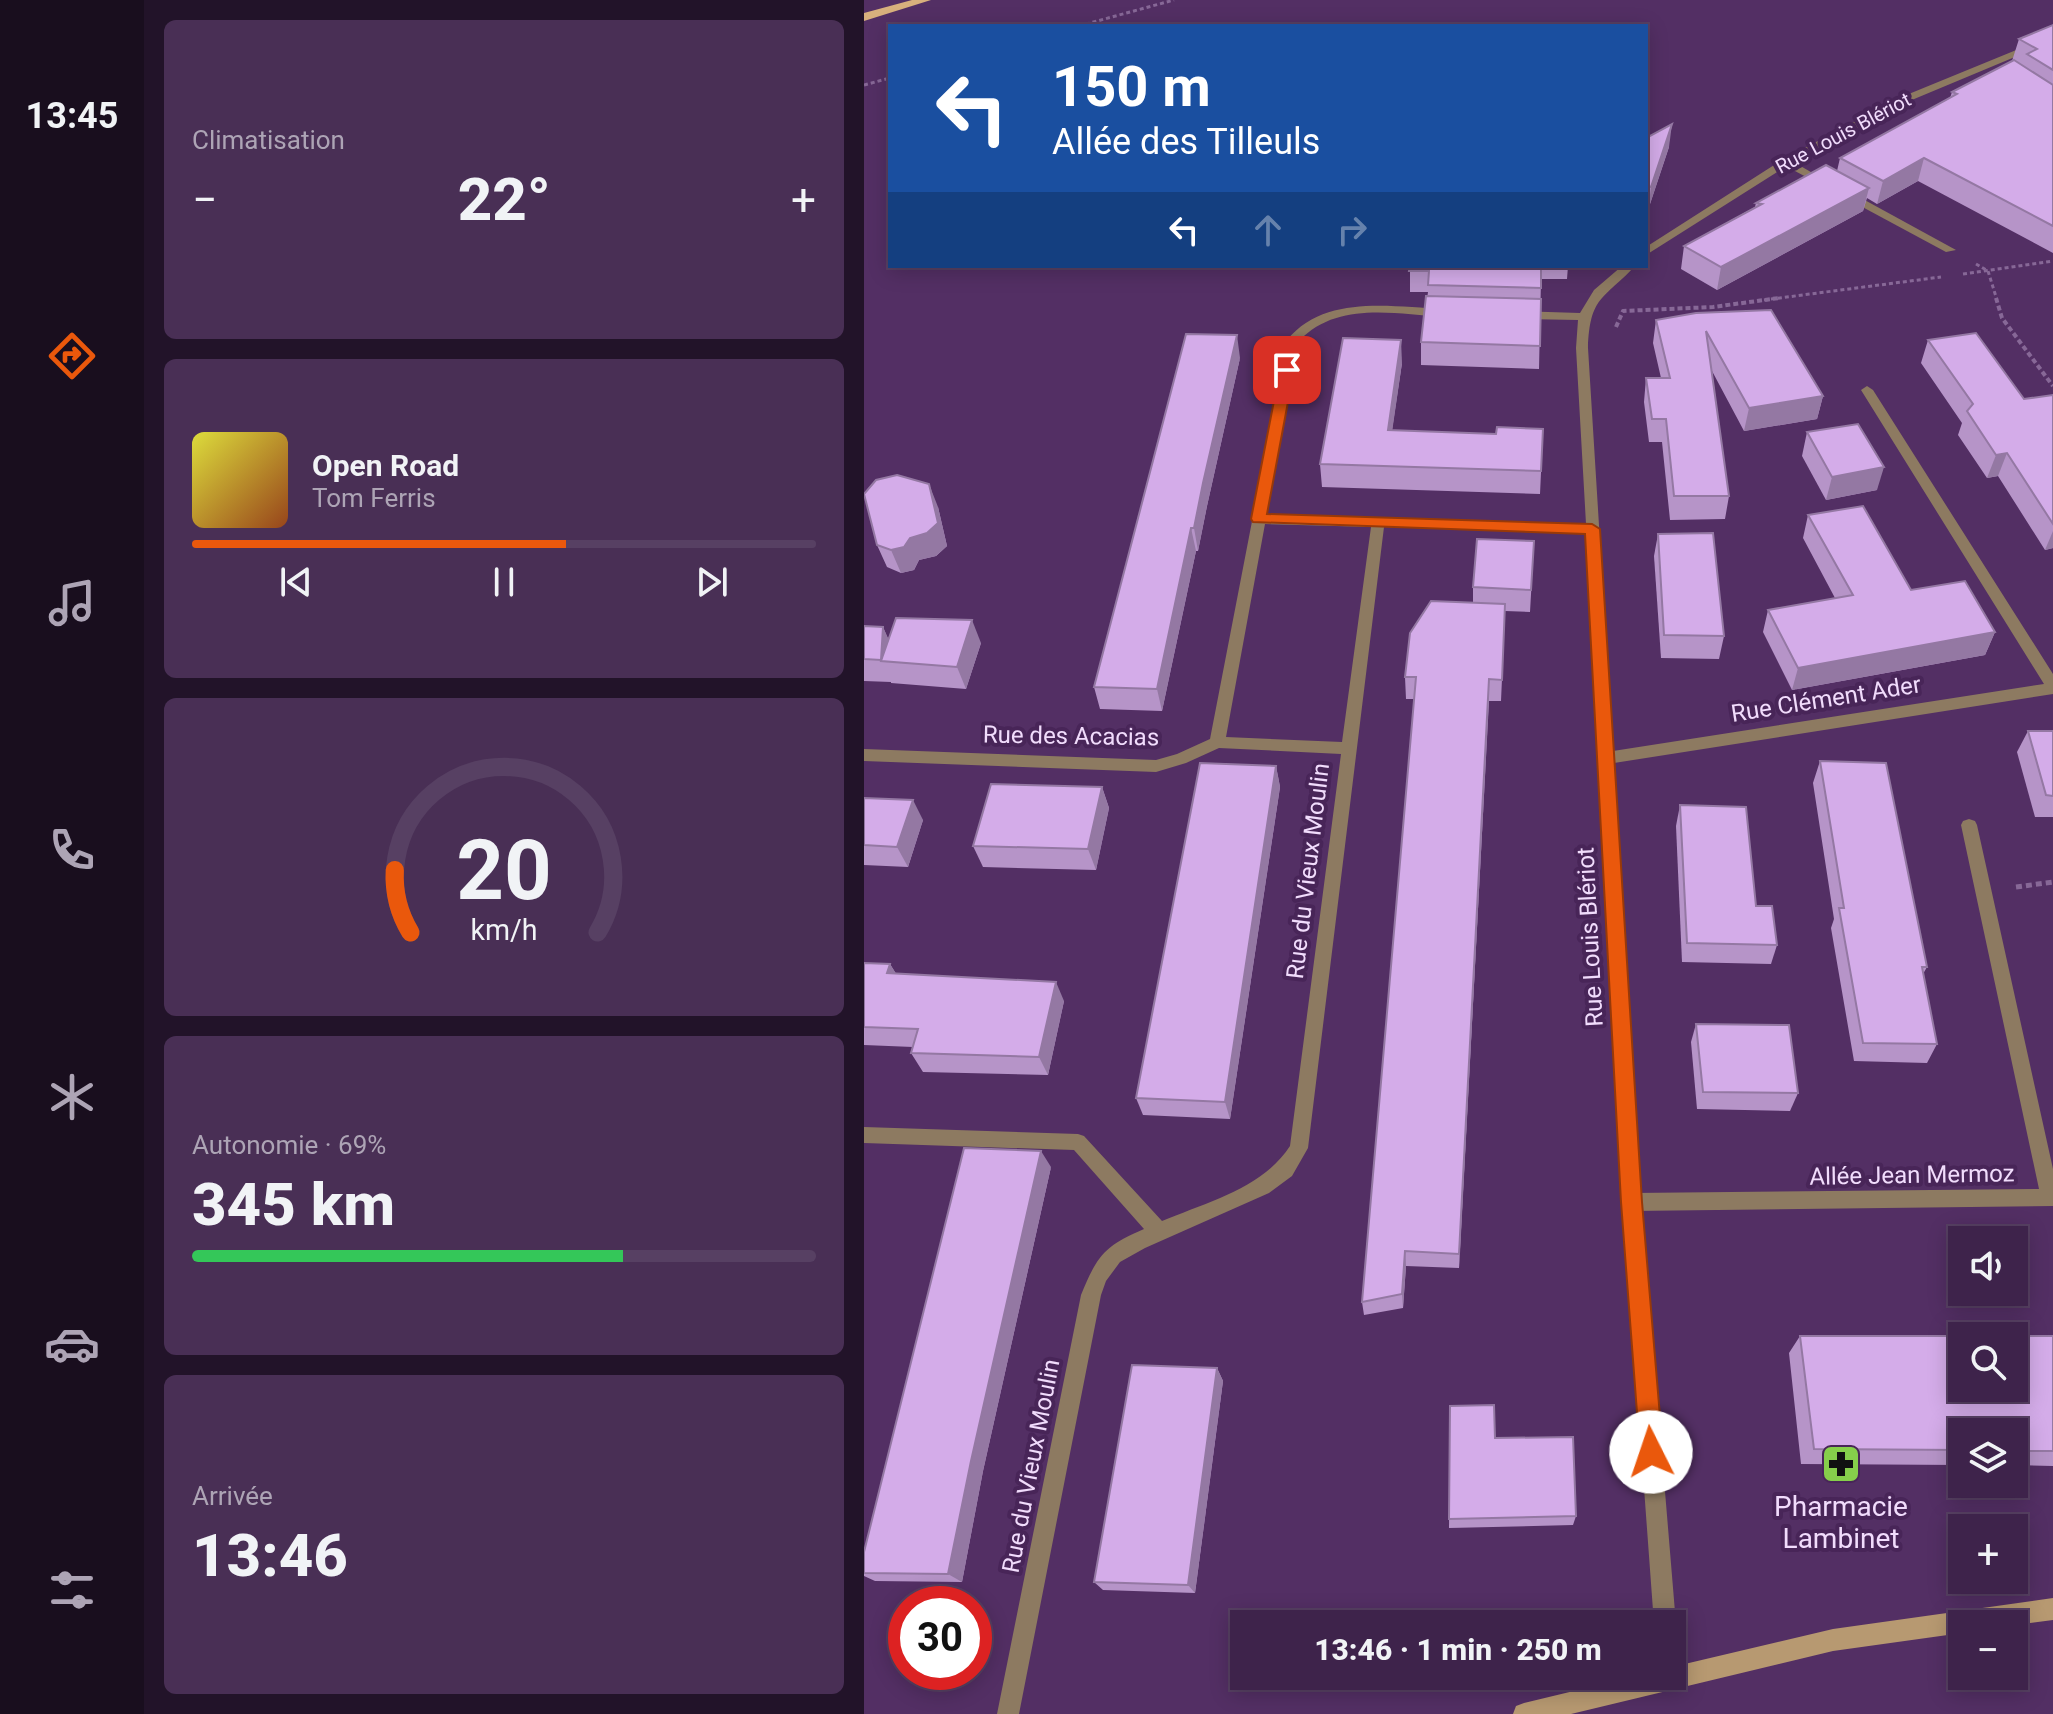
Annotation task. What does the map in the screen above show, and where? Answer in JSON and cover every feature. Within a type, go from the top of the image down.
[{"type":"main road","points":[[864,17],[925,0]]},
{"type":"main road","points":[[1686,1668],[1833,1640],[2053,1609]]},
{"type":"main road","points":[[1524,1714],[1606,1690]]},
{"type":"street","name":"Rue Louis Blériot","points":[[1648,251],[1786,162],[1903,100],[2053,38]]},
{"type":"street","points":[[1990,64],[2002,72]]},
{"type":"street","points":[[1786,162],[1950,250]]},
{"type":"street","points":[[1506,315],[1582,317],[1596,294],[1627,268]]},
{"type":"street","points":[[1217,742],[1293,340],[1301,328],[1333,313],[1460,314]]},
{"type":"street","name":"Rue Louis Blériot","points":[[1582,317],[1632,1202],[1664,1610]]},
{"type":"street","points":[[1867,390],[2053,687]]},
{"type":"street","points":[[1259,519],[1592,529]]},
{"type":"street","points":[[1349,748],[1378,523]]},
{"type":"street","name":"Rue Clément Ader","points":[[1606,758],[2053,687]]},
{"type":"street","name":"Rue du Vieux Moulin","points":[[1008,1714],[1091,1295],[1099,1275],[1113,1255],[1262,1187],[1285,1170],[1299,1148],[1349,748],[1217,742]]},
{"type":"street","name":"Rue des Acacias","points":[[864,755],[1156,766],[1181,759],[1217,742]]},
{"type":"street","name":"Allée Jean Mermoz","points":[[1632,1202],[2050,1198],[1969,825]]},
{"type":"street","points":[[864,1135],[1078,1142],[1159,1232]]},
{"type":"path","points":[[1086,24],[1174,0]]},
{"type":"path","points":[[864,85],[888,79]]},
{"type":"path","points":[[1960,275],[2053,261]]},
{"type":"path","points":[[1988,271],[2002,318],[2053,386]]},
{"type":"path","points":[[1582,348],[1602,348],[1605,336],[1617,327],[1623,311],[1713,307],[1945,276]]},
{"type":"building","points":[[2053,25],[2053,70],[2027,54],[2037,49],[2019,39]]},
{"type":"building","points":[[2014,60],[2053,85],[2053,226],[1924,158],[1883,181],[1840,158],[1957,94],[1952,92]]},
{"type":"building","points":[[1672,124],[1651,187],[1648,186],[1648,137]]},
{"type":"building","points":[[1826,165],[1869,188],[1721,267],[1684,246],[1762,204],[1756,203]]},
{"type":"building","points":[[1410,268],[1541,268],[1541,288],[1428,285],[1429,271],[1409,271]]},
{"type":"building","points":[[1426,296],[1541,299],[1540,346],[1421,342]]},
{"type":"building","points":[[1771,310],[1823,396],[1749,408],[1706,331],[1729,496],[1674,496],[1666,419],[1652,419],[1646,378],[1670,378],[1656,320],[1696,313]]},
{"type":"building","points":[[1976,333],[2024,399],[2053,395],[2053,524],[2007,453],[1996,455],[1967,411],[1973,404],[1928,340]]},
{"type":"building","points":[[1186,334],[1237,335],[1157,689],[1094,687]]},
{"type":"building","points":[[1343,338],[1401,340],[1388,430],[1496,434],[1497,427],[1543,429],[1541,471],[1320,464]]},
{"type":"building","points":[[1858,424],[1884,467],[1832,477],[1807,432]]},
{"type":"building","points":[[897,475],[929,484],[938,523],[927,533],[910,538],[904,547],[891,550],[877,545],[864,494],[876,480]]},
{"type":"building","points":[[1863,506],[1911,590],[1965,581],[1995,632],[1798,668],[1768,610],[1853,595],[1808,515]]},
{"type":"building","points":[[1713,533],[1724,636],[1664,635],[1658,534]]},
{"type":"building","points":[[1477,539],[1534,541],[1531,590],[1473,587]]},
{"type":"building","points":[[1431,601],[1505,604],[1502,680],[1489,679],[1459,1254],[1405,1251],[1402,1294],[1362,1302],[1416,677],[1405,677],[1410,633]]},
{"type":"building","points":[[896,618],[972,620],[957,667],[881,661]]},
{"type":"building","points":[[864,626],[883,627],[881,660],[864,659]]},
{"type":"building","points":[[2028,731],[2053,731],[2053,796],[2046,795]]},
{"type":"building","points":[[1820,761],[1886,763],[1927,967],[1922,967],[1937,1044],[1863,1043],[1839,908],[1844,908]]},
{"type":"building","points":[[1200,763],[1276,766],[1225,1102],[1136,1098]]},
{"type":"building","points":[[991,784],[1102,787],[1088,849],[973,846]]},
{"type":"building","points":[[864,798],[913,800],[897,847],[864,845]]},
{"type":"building","points":[[1680,805],[1746,807],[1756,906],[1772,906],[1777,945],[1687,943]]},
{"type":"building","points":[[864,963],[890,964],[887,973],[1056,982],[1039,1057],[911,1053],[918,1029],[864,1027]]},
{"type":"building","points":[[1696,1024],[1789,1025],[1798,1093],[1703,1092]]},
{"type":"building","points":[[964,1148],[1041,1151],[948,1574],[864,1573],[864,1552]]},
{"type":"building","points":[[1800,1336],[1948,1336],[1948,1402],[2028,1402],[2028,1336],[2053,1336],[2053,1451],[2028,1451],[2028,1418],[1948,1418],[1948,1450],[1814,1449]]},
{"type":"building","points":[[1132,1365],[1217,1368],[1188,1585],[1094,1582]]},
{"type":"building","points":[[1494,1405],[1495,1438],[1573,1437],[1576,1516],[1449,1519],[1450,1406]]},
{"type":"place","name":"Pharmacie Lambinet","points":[[1841,1464]]},
{"type":"route","points":[[1287,370],[1259,519],[1592,529],[1632,1202],[1651,1452]]}]
